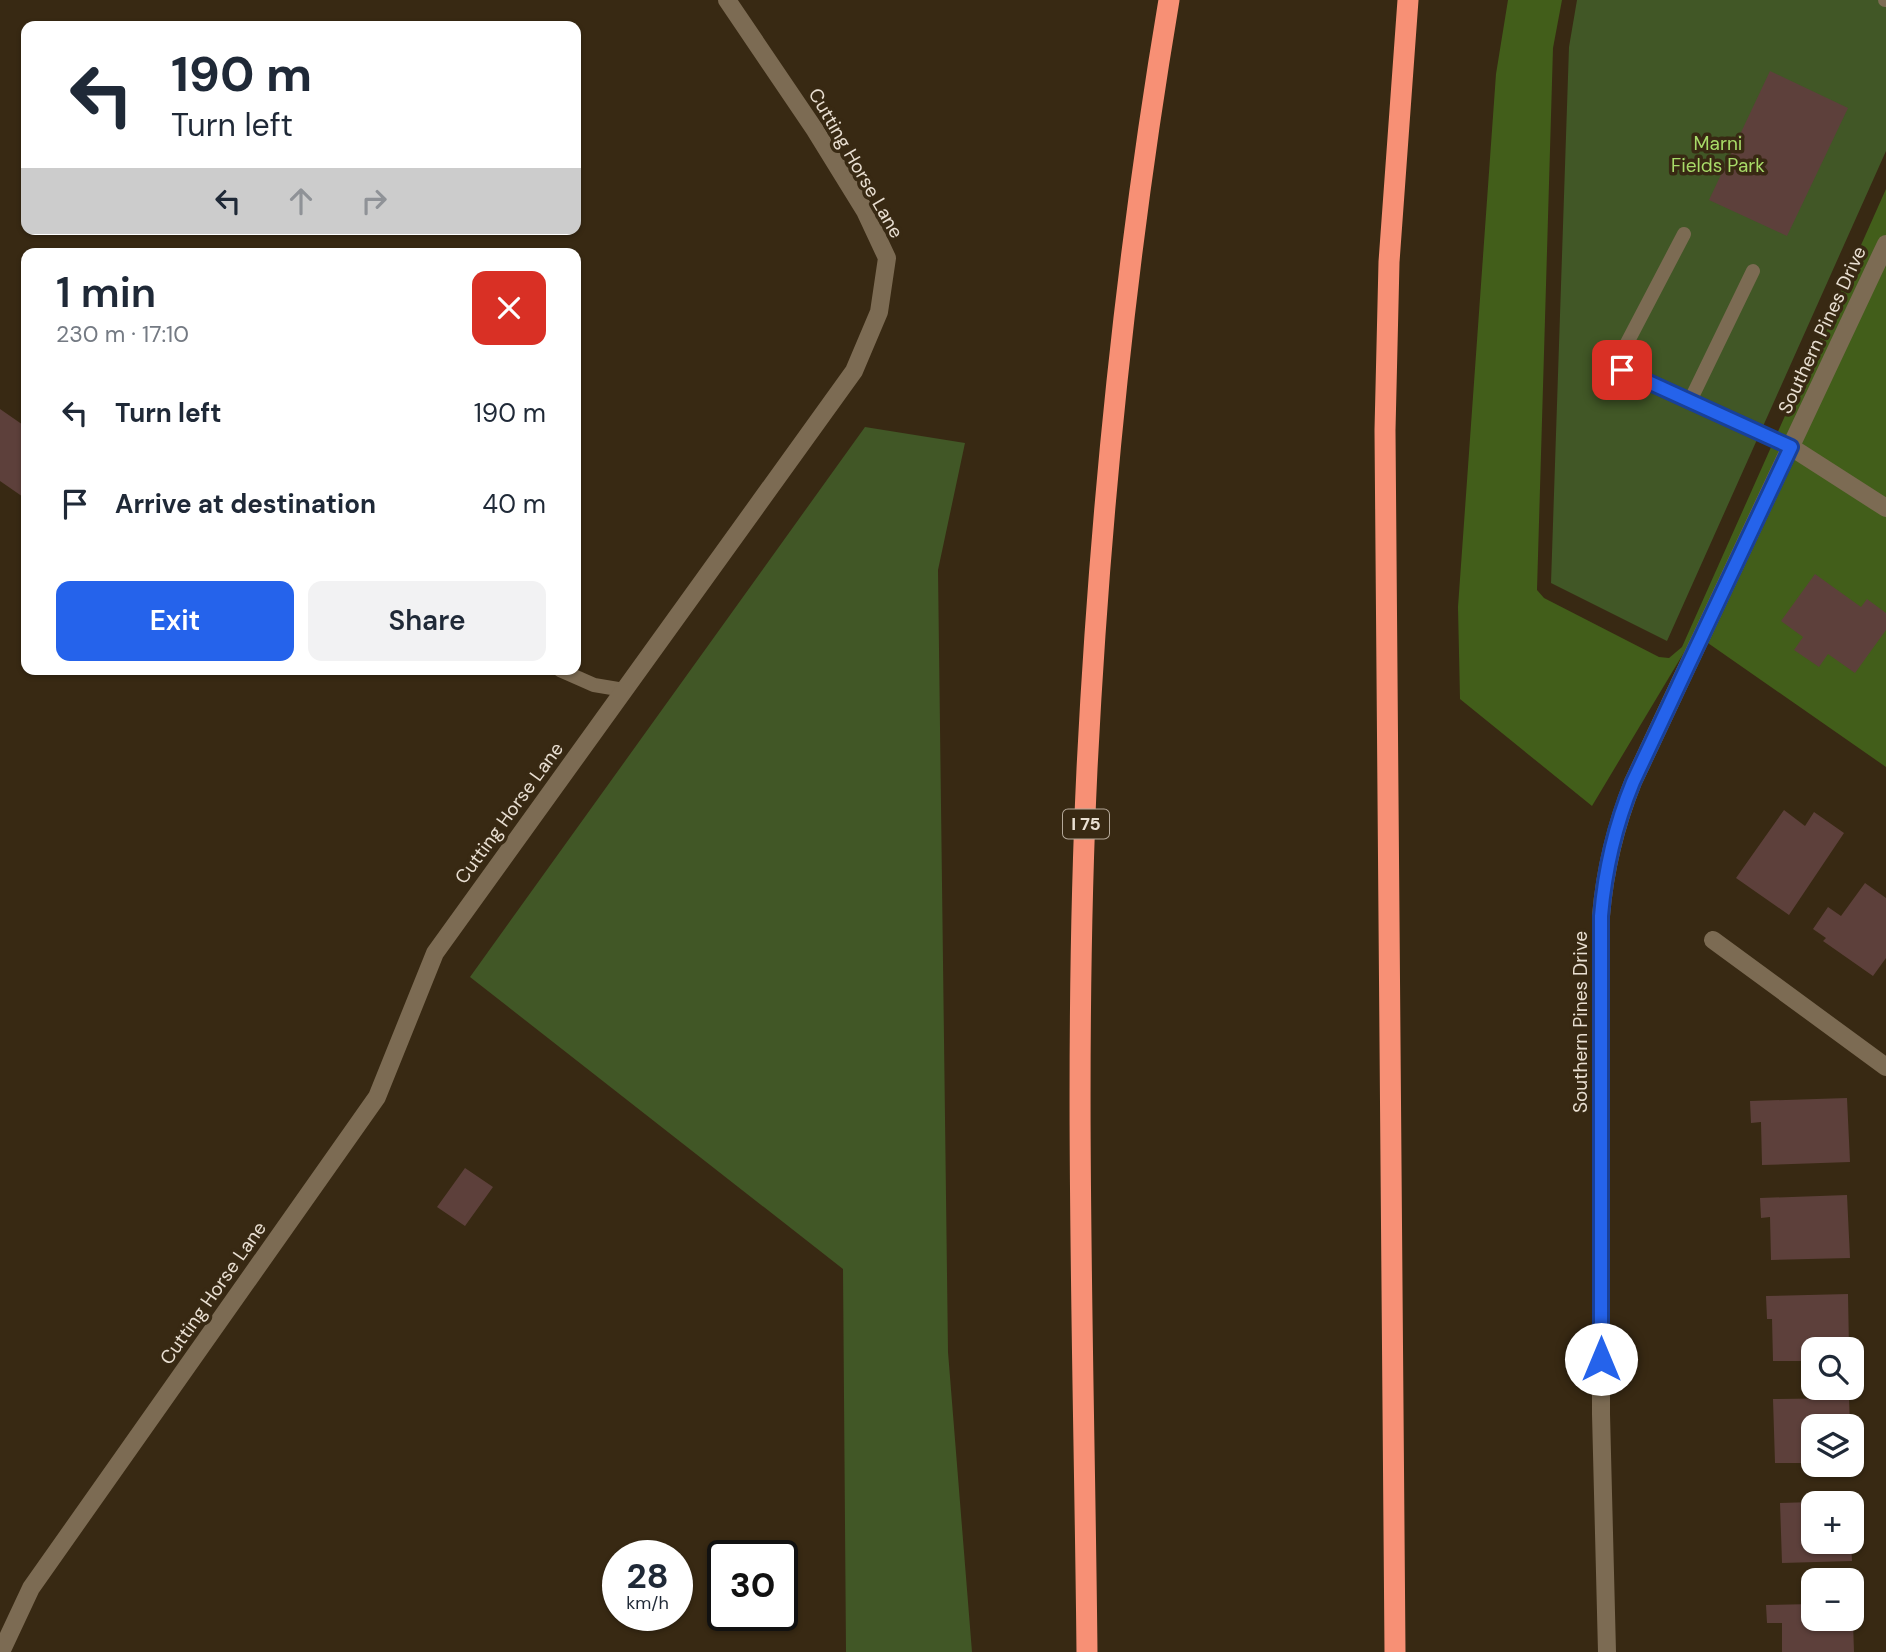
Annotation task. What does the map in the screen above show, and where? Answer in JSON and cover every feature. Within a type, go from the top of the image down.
[{"type":"highway","name":"I 75","points":[[1087,1652],[1082,1023],[1087,774],[1101,525],[1117,360],[1149,115],[1169,0]]},
{"type":"highway","points":[[1395,1652],[1385,430],[1389,262],[1408,0]]},
{"type":"street","name":"Cutting Horse Lane","points":[[1,1652],[31,1588],[377,1097],[435,953],[854,370],[879,312],[887,258],[865,211],[815,130],[727,0]]},
{"type":"street","name":"Southern Pines Drive","points":[[1607,1652],[1601,1345],[1601,916],[1605,870],[1615,825],[1633,782],[1886,243]]},
{"type":"street","points":[[1791,447],[1886,508]]},
{"type":"street","points":[[1713,940],[1886,1067]]},
{"type":"lane","points":[[1684,234],[1616,364],[1791,447]]},
{"type":"lane","points":[[1690,401],[1753,271]]},
{"type":"lane","points":[[571,675],[594,685],[624,690]]},
{"type":"green space","points":[[1508,0],[1562,0],[1553,48],[1537,590],[1544,598],[1659,657],[1669,658],[1682,647],[1886,189],[1886,767],[1695,634],[1592,806],[1460,699],[1458,607],[1496,74]]},
{"type":"green space","name":"Marni Fields Park","points":[[1577,0],[1886,0],[1886,151],[1667,641],[1551,583],[1569,47]]},
{"type":"green space","points":[[865,427],[965,443],[938,570],[948,1352],[972,1652],[846,1652],[843,1269],[470,977]]},
{"type":"building","points":[[1770,71],[1848,108],[1787,236],[1709,200]]},
{"type":"building","points":[[0,409],[21,424],[21,496],[0,481]]},
{"type":"building","points":[[1815,574],[1861,607],[1867,599],[1886,613],[1886,630],[1855,673],[1828,654],[1819,667],[1794,650],[1803,637],[1781,621]]},
{"type":"building","points":[[1784,810],[1805,826],[1814,812],[1844,833],[1789,915],[1736,878]]},
{"type":"building","points":[[1865,883],[1886,898],[1886,958],[1873,976],[1823,941],[1826,938],[1813,929],[1828,907],[1841,916]]},
{"type":"building","points":[[1847,1098],[1850,1162],[1762,1165],[1761,1122],[1751,1123],[1750,1101]]},
{"type":"building","points":[[465,1168],[493,1187],[465,1226],[437,1207]]},
{"type":"building","points":[[1847,1195],[1850,1258],[1771,1260],[1770,1217],[1761,1218],[1760,1198]]},
{"type":"building","points":[[1848,1294],[1849,1337],[1801,1337],[1801,1361],[1773,1361],[1772,1319],[1767,1319],[1766,1296]]},
{"type":"building","points":[[1773,1399],[1849,1400],[1850,1414],[1801,1414],[1801,1463],[1775,1463]]},
{"type":"building","points":[[1801,1502],[1801,1554],[1852,1554],[1852,1561],[1782,1563],[1780,1503]]},
{"type":"building","points":[[1801,1604],[1801,1631],[1853,1631],[1854,1652],[1782,1652],[1782,1623],[1767,1623],[1766,1605]]},
{"type":"route","points":[[1601,1359],[1601,916],[1605,870],[1615,825],[1633,782],[1791,447],[1622,370]]}]
